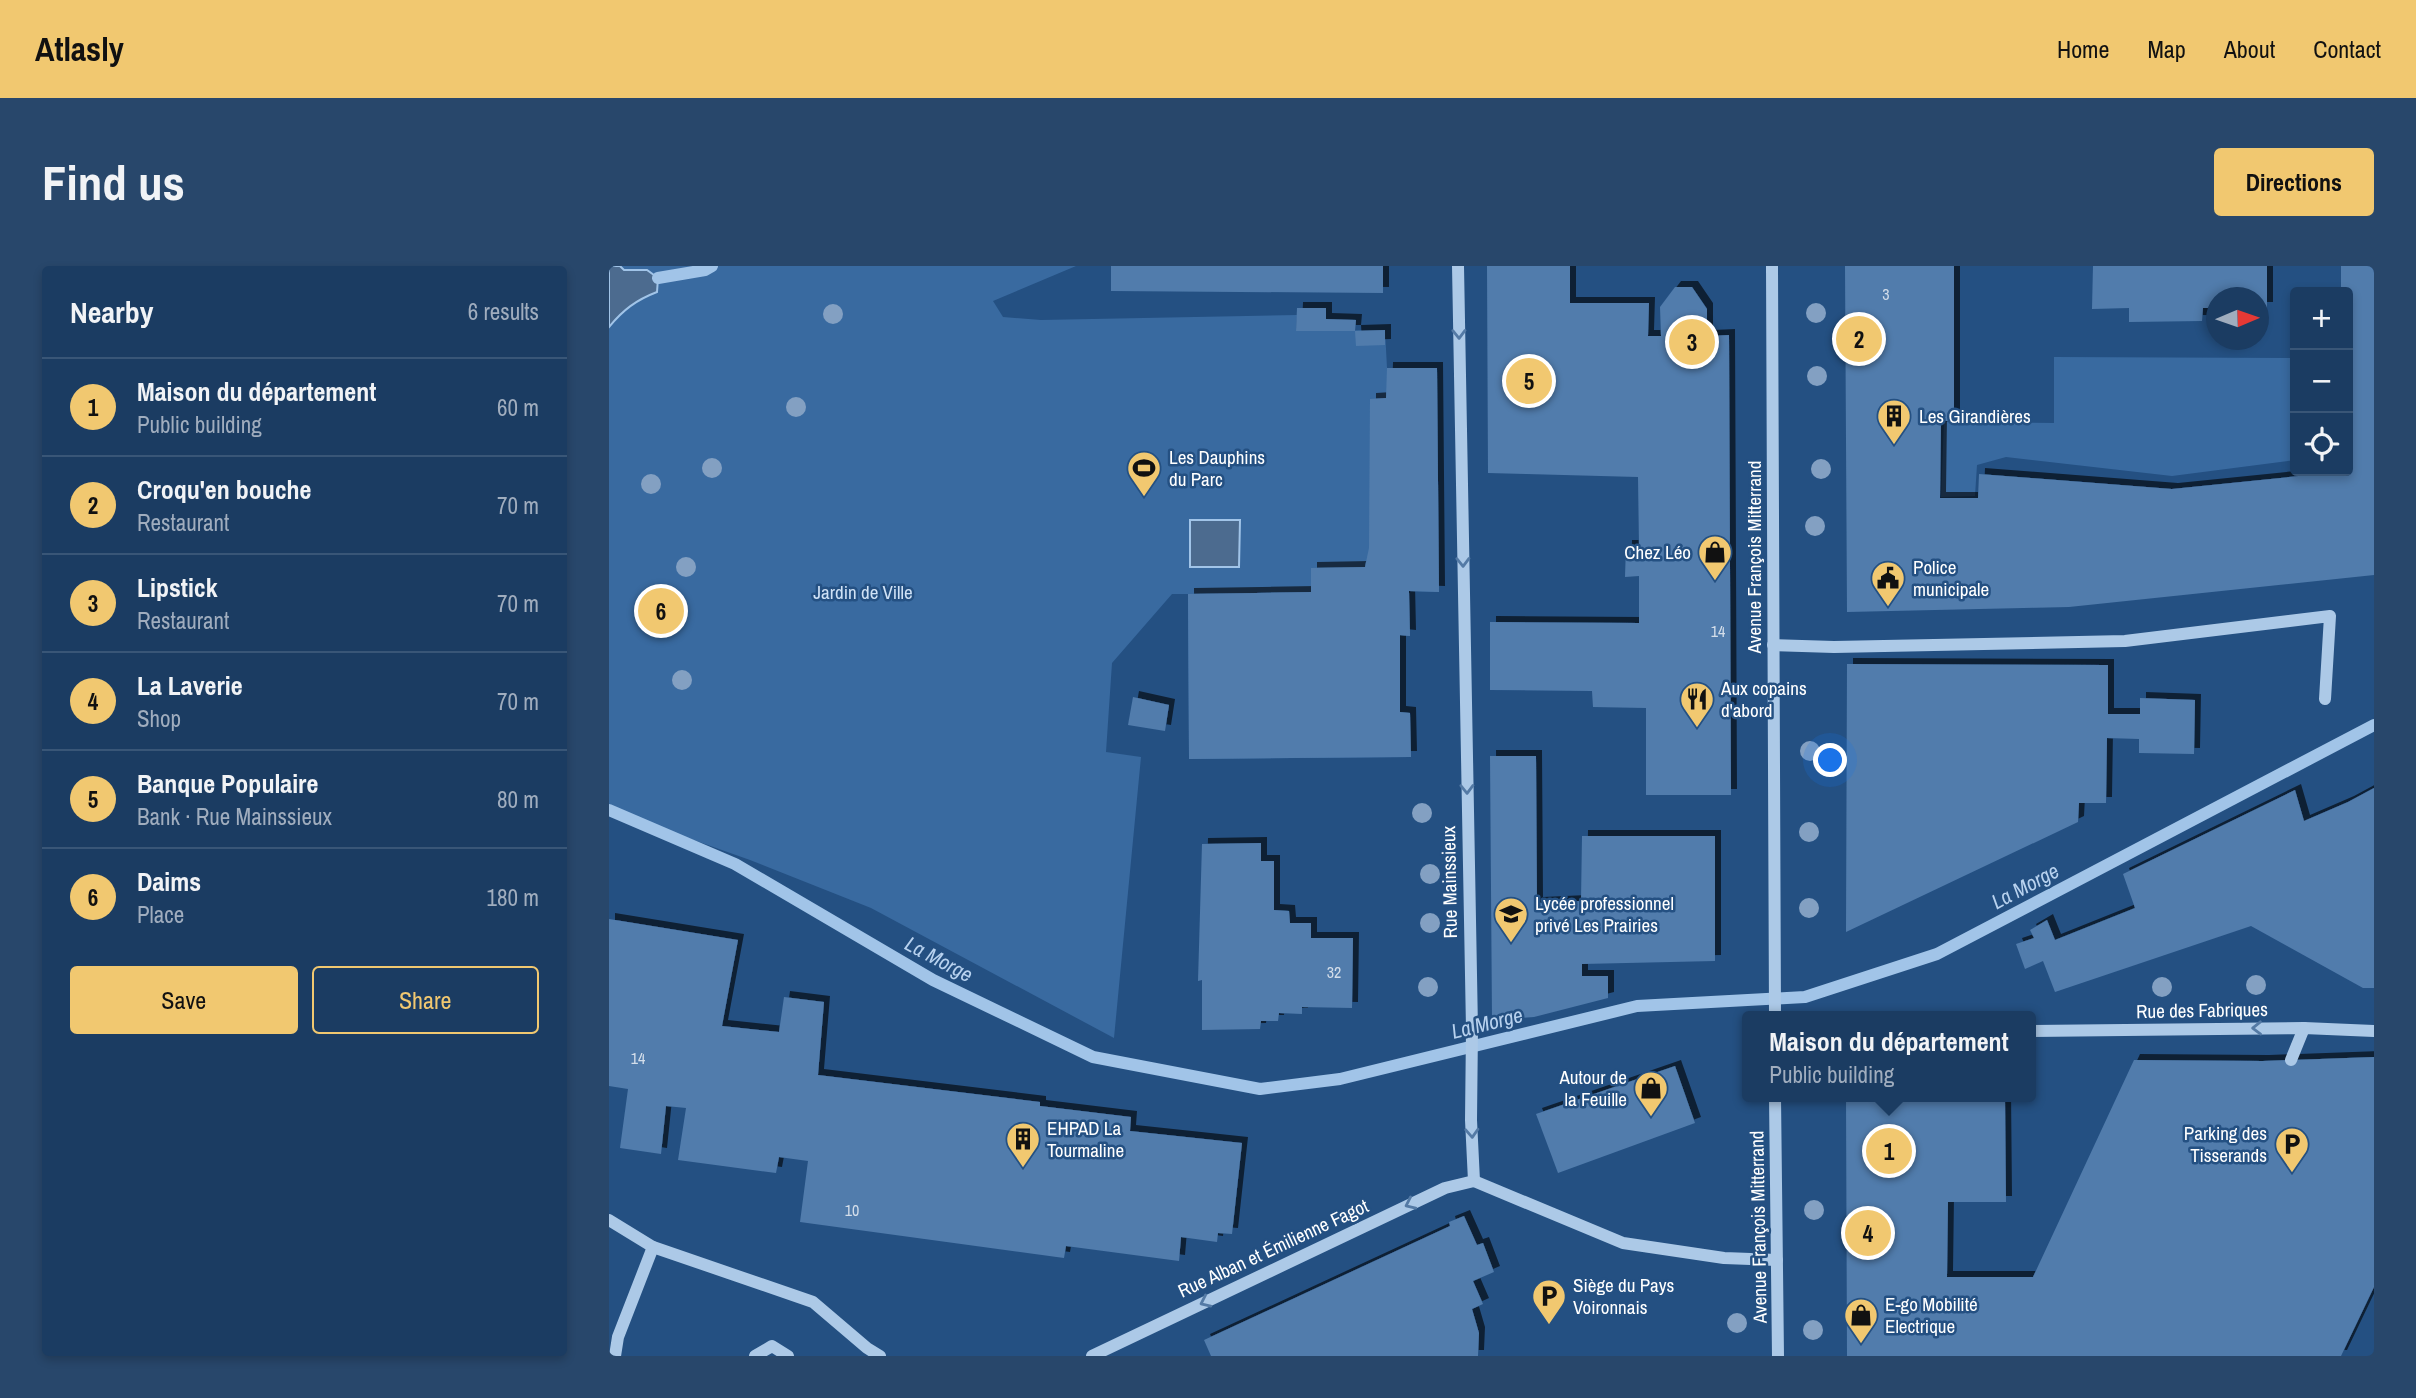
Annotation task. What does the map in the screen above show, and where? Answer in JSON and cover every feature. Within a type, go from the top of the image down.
[{"type":"street","name":"Rue Mainssieux","points":[[1458,266],[1474,1181]]},
{"type":"street","name":"Avenue François Mitterrand","points":[[1772,266],[1775,1011]]},
{"type":"street","points":[[1773,645],[1834,647],[2125,640],[2330,616],[2325,699]]},
{"type":"street","points":[[2291,1060],[2304,1028]]},
{"type":"street","name":"Rue des Fabriques","points":[[2036,1031],[2304,1028],[2374,1031]]},
{"type":"street","name":"Avenue François Mitterrand","points":[[1776,1102],[1778,1356]]},
{"type":"street","points":[[1474,1181],[1623,1243],[1724,1258],[1777,1260]]},
{"type":"street","name":"Rue Alban et Émilienne Fagot","points":[[1092,1356],[1445,1188],[1474,1181]]},
{"type":"street","points":[[609,1220],[653,1247],[813,1302],[861,1352],[880,1356]]},
{"type":"street","points":[[615,1356],[618,1337],[653,1247]]},
{"type":"street","points":[[755,1356],[772,1346],[788,1356]]},
{"type":"green space","name":"Jardin de Ville","points":[[609,266],[1076,266],[993,301],[1003,317],[1041,320],[1297,315],[1296,331],[1385,330],[1387,368],[1437,368],[1439,592],[1409,591],[1410,636],[1400,636],[1400,712],[1410,713],[1411,757],[1189,759],[1188,594],[1172,594],[1112,663],[1106,752],[1141,757],[1114,1038],[871,908],[750,860],[609,810]]},
{"type":"green space","points":[[2054,357],[2290,358],[2290,461],[2172,476],[2006,457],[1977,465],[1975,496],[1941,497],[1944,422],[2054,423]]},
{"type":"shaded area","points":[[609,266],[620,266],[624,270],[647,270],[658,278],[657,292],[630,306],[609,327]]},
{"type":"shaded area","points":[[1190,520],[1240,520],[1239,567],[1190,567]]},
{"type":"building","points":[[1111,266],[1383,266],[1383,293],[1111,291]]},
{"type":"building","points":[[1487,266],[1570,266],[1570,303],[1649,303],[1648,336],[1661,336],[1660,307],[1675,287],[1692,287],[1707,309],[1707,336],[1729,335],[1731,795],[1646,795],[1646,708],[1593,707],[1592,691],[1490,690],[1490,622],[1639,623],[1639,576],[1625,577],[1626,546],[1639,546],[1638,477],[1488,473]]},
{"type":"building","name":"Les Girandières","points":[[1845,266],[1954,266],[1954,421],[1941,421],[1940,498],[1978,498],[1979,474],[2172,489],[2299,476],[2353,476],[2353,287],[2341,287],[2341,266],[2374,266],[2374,575],[2069,607],[1847,612]]},
{"type":"building","points":[[2093,266],[2267,266],[2267,287],[2206,287],[2206,308],[2203,308],[2202,321],[2129,322],[2129,308],[2092,309]]},
{"type":"building","points":[[1297,308],[1326,308],[1326,319],[1356,320],[1355,331],[1296,331]]},
{"type":"building","points":[[1385,330],[1385,345],[1356,346],[1355,331]]},
{"type":"building","points":[[1387,368],[1437,368],[1439,592],[1409,591],[1410,636],[1400,635],[1400,712],[1410,713],[1411,757],[1189,759],[1188,594],[1311,592],[1311,568],[1365,567],[1369,548],[1370,399],[1386,398]]},
{"type":"building","points":[[1847,664],[2108,665],[2108,714],[2140,714],[2140,698],[2195,700],[2194,754],[2139,753],[2139,739],[2107,738],[2106,803],[2079,803],[2078,822],[1846,932]]},
{"type":"building","points":[[1133,697],[1169,705],[1165,731],[1128,725]]},
{"type":"building","points":[[1490,756],[1536,756],[1537,903],[1581,901],[1582,836],[1715,836],[1715,961],[1582,964],[1582,976],[1608,976],[1608,998],[1534,1017],[1492,1020]]},
{"type":"building","points":[[2374,788],[2374,988],[2363,988],[2251,926],[2055,992],[2043,961],[2025,969],[2016,944],[2034,938],[2030,930],[2047,920],[2055,940],[2135,908],[2123,874],[2295,790],[2304,821]]},
{"type":"building","points":[[1261,843],[1261,861],[1274,861],[1274,910],[1289,911],[1290,923],[1311,923],[1311,938],[1353,938],[1352,1008],[1302,1007],[1302,1014],[1279,1013],[1278,1021],[1261,1021],[1260,1029],[1202,1030],[1202,980],[1198,981],[1202,844]]},
{"type":"building","points":[[609,919],[738,940],[722,1026],[779,1032],[784,997],[824,1002],[818,1075],[1040,1102],[1040,1106],[1131,1117],[1130,1131],[1242,1143],[1232,1234],[1218,1233],[1217,1242],[1181,1237],[1179,1261],[1066,1246],[1064,1258],[800,1222],[808,1161],[779,1157],[776,1173],[678,1160],[686,1108],[666,1106],[661,1154],[620,1148],[628,1089],[609,1086]]},
{"type":"building","points":[[2374,1057],[2374,1287],[2341,1356],[1847,1356],[1846,1102],[2005,1102],[2006,1202],[1948,1202],[1947,1277],[2033,1277],[2134,1060],[2263,1061]]},
{"type":"building","points":[[1675,1066],[1695,1123],[1558,1173],[1536,1114]]},
{"type":"building","points":[[1464,1216],[1477,1245],[1483,1243],[1494,1272],[1473,1281],[1483,1304],[1472,1309],[1479,1333],[1478,1356],[1211,1356],[1204,1340],[1450,1226],[1449,1222]]},
{"type":"waterway","points":[[658,278],[705,270],[712,266]]},
{"type":"waterway","name":"La Morge","points":[[609,810],[735,864],[933,980],[1093,1057],[1260,1089],[1340,1079],[1637,1006],[1805,997],[1937,954],[2374,725]]},
{"type":"place","name":"Croqu'en bouche","points":[[1859,339]]},
{"type":"place","name":"Lipstick","points":[[1692,342]]},
{"type":"place","name":"Banque Populaire","points":[[1529,381]]},
{"type":"place","name":"Les Girandières","points":[[1894,446]]},
{"type":"place","name":"Les Dauphins du Parc","points":[[1144,498]]},
{"type":"place","name":"Chez Léo","points":[[1715,582]]},
{"type":"place","name":"Police municipale","points":[[1888,608]]},
{"type":"place","name":"Daims","points":[[661,611]]},
{"type":"place","name":"Aux copains d'abord","points":[[1697,729]]},
{"type":"place","name":"Lycée professionnel privé Les Prairies","points":[[1511,944]]},
{"type":"place","name":"Autour de la Feuille","points":[[1651,1118]]},
{"type":"place","name":"Maison du département","points":[[1889,1151]]},
{"type":"place","name":"EHPAD La Tourmaline","points":[[1023,1169]]},
{"type":"place","name":"Parking des Tisserands","points":[[2292,1174]]},
{"type":"place","name":"La Laverie","points":[[1868,1233]]},
{"type":"place","name":"Siège du Pays Voironnais","points":[[1549,1326]]},
{"type":"place","name":"E-go Mobilité Electrique","points":[[1861,1345]]}]
